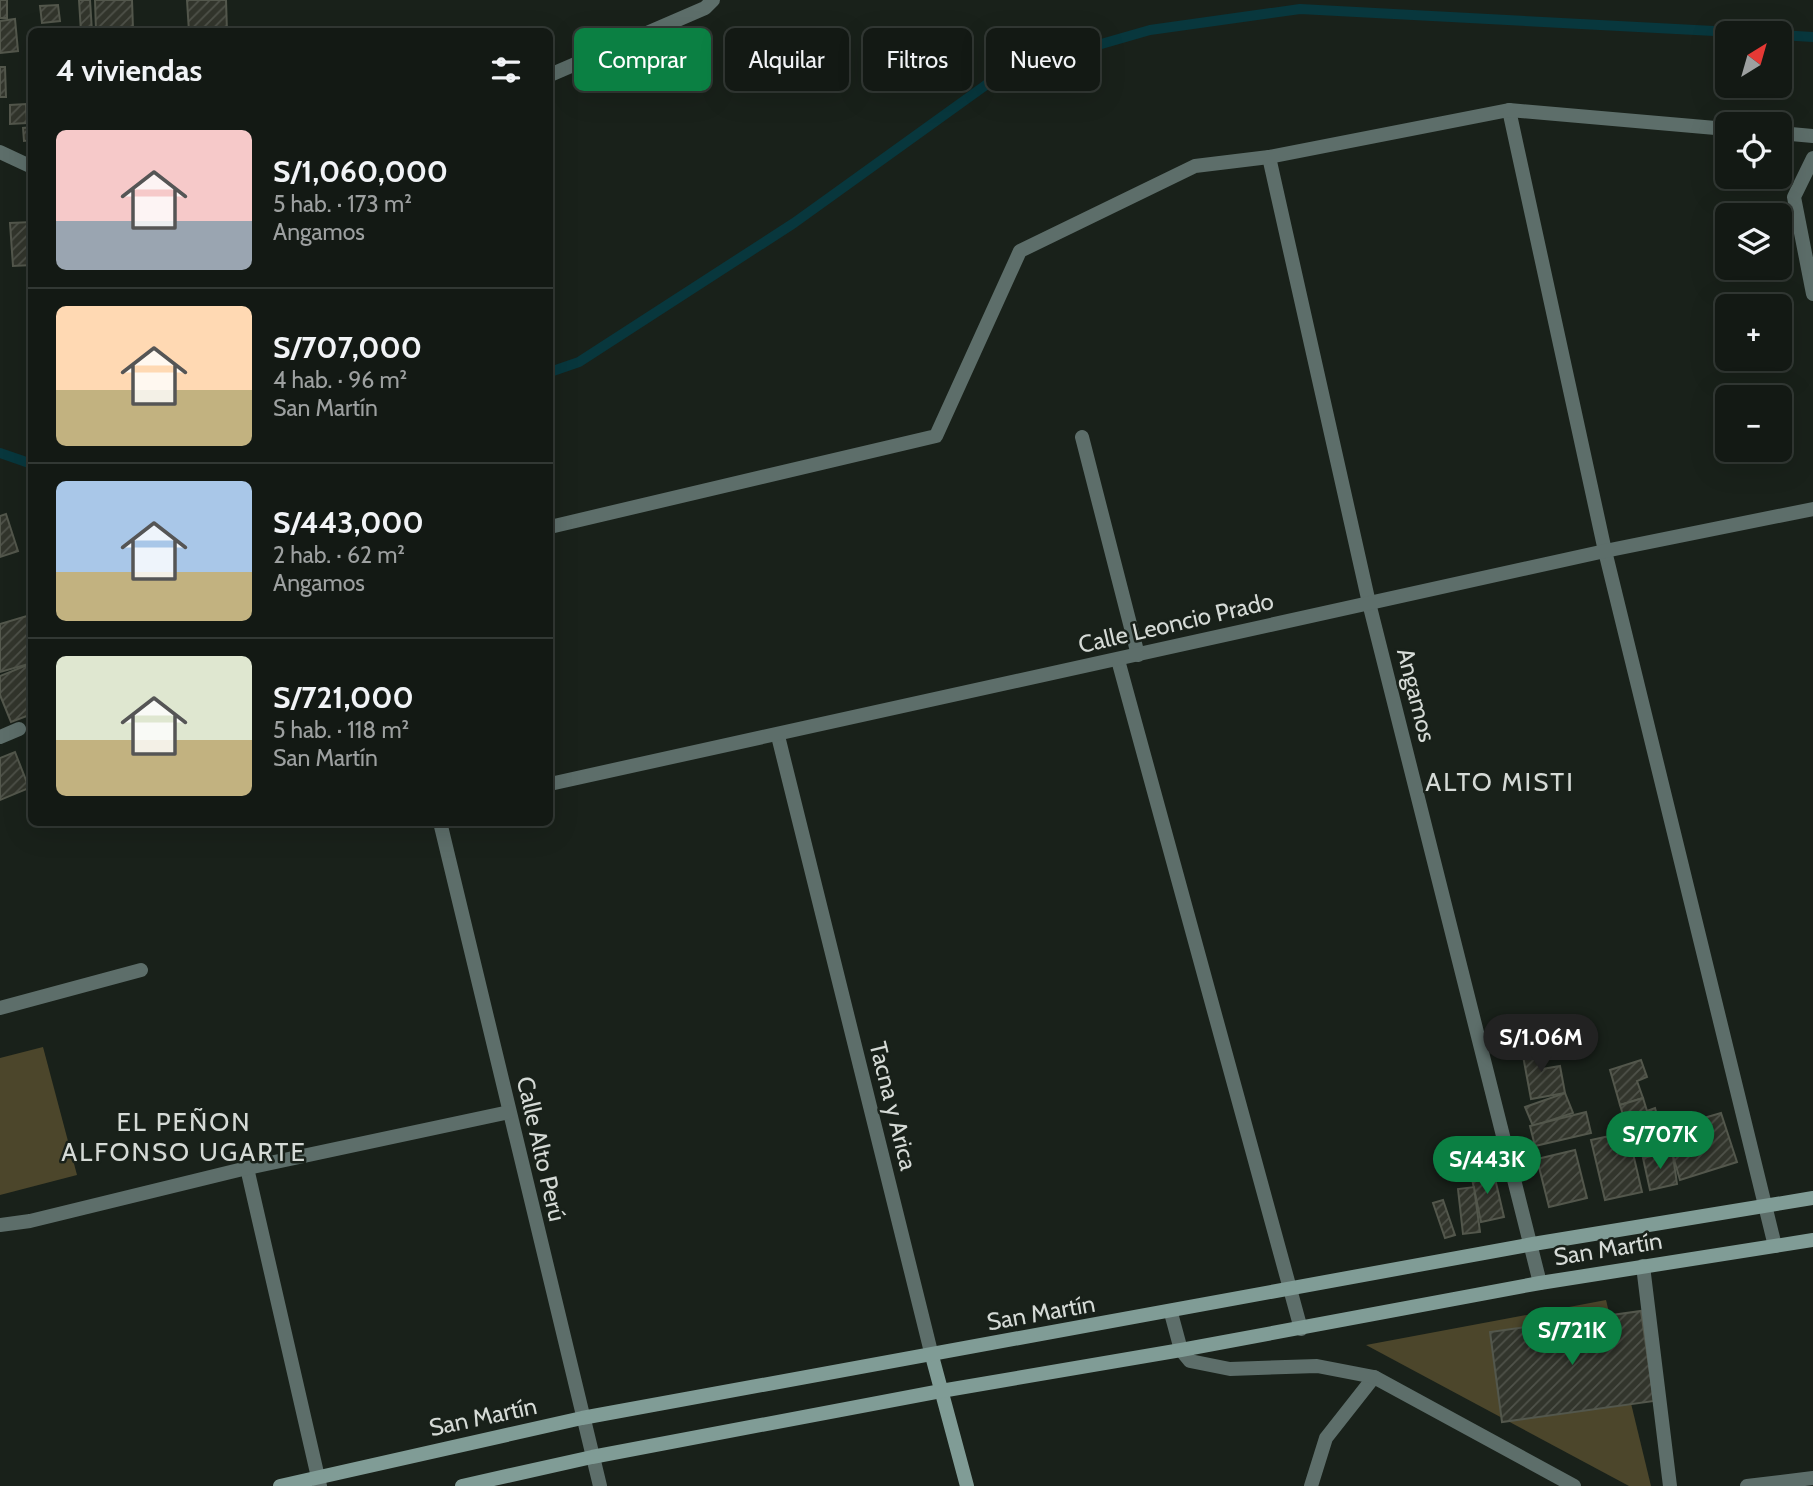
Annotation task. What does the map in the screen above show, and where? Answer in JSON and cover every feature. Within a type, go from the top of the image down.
[{"type":"street","points":[[553,74],[707,3]]},
{"type":"street","points":[[1509,110],[1605,551],[1775,1246]]},
{"type":"street","points":[[553,526],[936,436],[1020,251],[1195,166],[1269,156],[1509,110],[1715,128]]},
{"type":"street","points":[[1792,134],[1813,136]]},
{"type":"street","points":[[0,152],[28,165]]},
{"type":"street","name":"Angamos","points":[[1269,156],[1369,603],[1540,1283]]},
{"type":"street","points":[[1813,158],[1794,197],[1813,295]]},
{"type":"street","points":[[1082,437],[1138,655]]},
{"type":"street","name":"Calle Leoncio Prado","points":[[553,783],[778,736],[1605,551],[1813,509]]},
{"type":"street","points":[[1118,660],[1301,1329]]},
{"type":"street","points":[[0,737],[19,729]]},
{"type":"street","name":"Tacna y Arica","points":[[778,736],[932,1356],[967,1486]]},
{"type":"street","name":"Calle Alto Perú","points":[[441,826],[600,1486]]},
{"type":"street","points":[[0,1008],[141,970]]},
{"type":"street","points":[[0,1225],[30,1221],[247,1168],[509,1112]]},
{"type":"street","points":[[247,1168],[319,1481]]},
{"type":"street","name":"San Martín","points":[[280,1486],[319,1481],[582,1418],[1171,1313],[1532,1244],[1813,1198]]},
{"type":"street","name":"San Martín","points":[[462,1486],[592,1457],[941,1391],[1301,1329],[1540,1283],[1813,1240]]},
{"type":"street","points":[[1643,1266],[1670,1486]]},
{"type":"street","points":[[1171,1313],[1181,1350],[1191,1361],[1230,1369],[1317,1366],[1374,1377],[1574,1486]]},
{"type":"street","points":[[1311,1486],[1326,1438],[1374,1377]]},
{"type":"street","points":[[1747,1486],[1813,1478]]},
{"type":"shaded area","points":[[43,1047],[77,1175],[0,1195],[0,1058]]},
{"type":"shaded area","points":[[1606,1300],[1651,1486],[1629,1486],[1366,1345]]},
{"type":"building","points":[[0,0],[7,0],[7,18],[0,18]]},
{"type":"building","points":[[79,0],[90,0],[92,28],[81,28]]},
{"type":"building","points":[[95,0],[132,0],[133,28],[96,28]]},
{"type":"building","points":[[187,0],[226,0],[227,28],[189,28]]},
{"type":"building","points":[[58,5],[60,21],[42,23],[40,6]]},
{"type":"building","points":[[15,19],[18,51],[0,53],[0,21]]},
{"type":"building","points":[[0,67],[5,67],[6,97],[0,97]]},
{"type":"building","points":[[26,104],[27,123],[10,124],[10,105]]},
{"type":"building","points":[[28,127],[28,140],[24,141],[23,128]]},
{"type":"building","points":[[28,222],[28,265],[13,266],[10,223]]},
{"type":"building","points":[[6,514],[18,551],[0,557],[0,516]]},
{"type":"building","points":[[28,616],[28,664],[0,672],[0,624]]},
{"type":"building","points":[[28,665],[28,716],[11,722],[0,695],[0,676]]},
{"type":"building","points":[[15,752],[28,788],[0,800],[0,758]]},
{"type":"building","points":[[1537,1042],[1542,1069],[1560,1066],[1565,1093],[1531,1099],[1521,1045]]},
{"type":"building","points":[[1641,1060],[1647,1077],[1637,1081],[1643,1098],[1620,1105],[1610,1070]]},
{"type":"building","points":[[1565,1093],[1573,1113],[1533,1126],[1525,1107]]},
{"type":"building","points":[[1643,1098],[1647,1111],[1655,1108],[1664,1139],[1633,1148],[1620,1105]]},
{"type":"building","points":[[1586,1112],[1591,1133],[1535,1146],[1530,1126]]},
{"type":"building","points":[[1721,1113],[1737,1162],[1680,1180],[1673,1156],[1706,1146],[1697,1120]]},
{"type":"building","points":[[1628,1132],[1642,1192],[1605,1200],[1591,1140]]},
{"type":"building","points":[[1575,1150],[1587,1198],[1549,1207],[1537,1159]]},
{"type":"building","points":[[1669,1152],[1673,1156],[1677,1184],[1650,1190],[1643,1158]]},
{"type":"building","points":[[1493,1170],[1504,1217],[1481,1222],[1471,1174]]},
{"type":"building","points":[[1474,1187],[1480,1232],[1463,1234],[1458,1189]]},
{"type":"building","points":[[1443,1200],[1455,1235],[1445,1238],[1433,1203]]},
{"type":"building","points":[[1641,1311],[1654,1401],[1502,1422],[1490,1332]]},
{"type":"waterway","points":[[553,371],[579,362],[794,223],[1004,72],[1150,30],[1300,9],[1715,31]]},
{"type":"waterway","points":[[1792,36],[1813,37]]},
{"type":"waterway","points":[[0,453],[28,463]]},
{"type":"district","name":"ALTO MISTI","points":[[1500,782]]},
{"type":"district","name":"EL PEÑON ALFONSO UGARTE","points":[[184,1137]]}]
